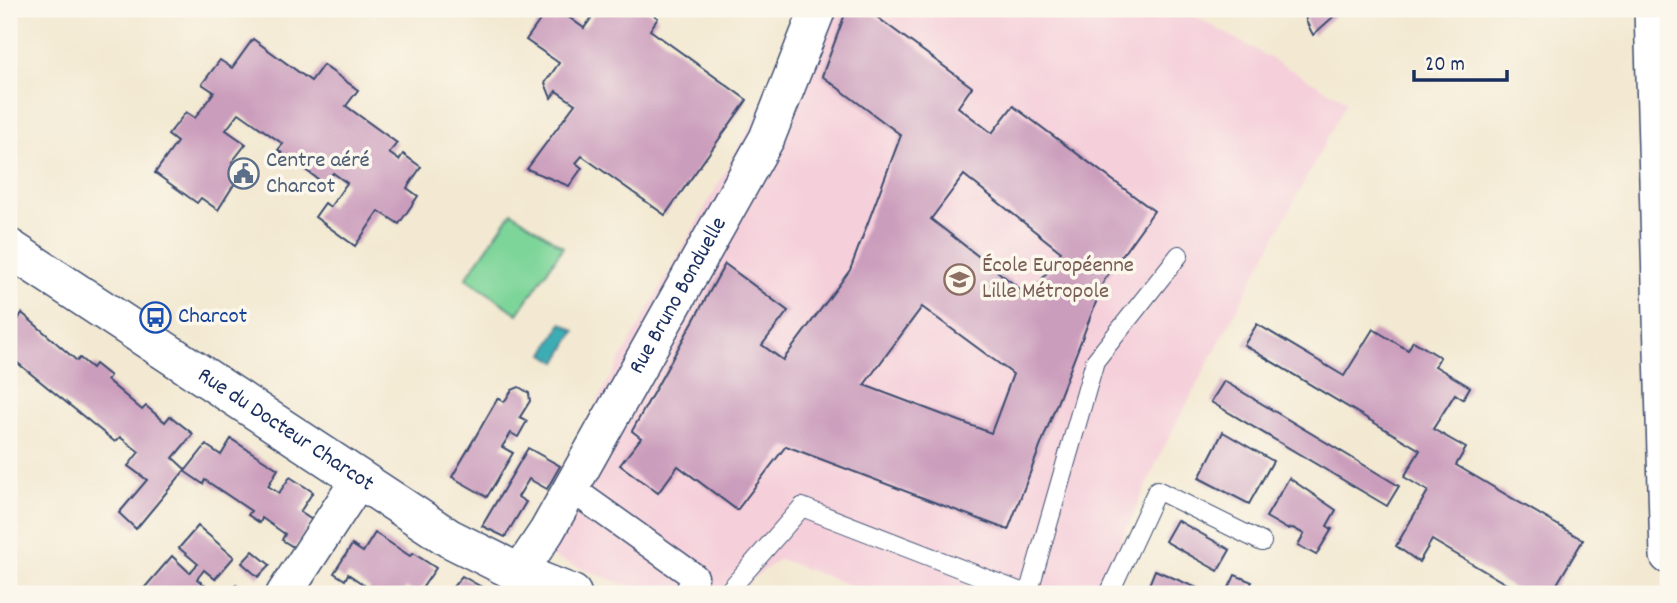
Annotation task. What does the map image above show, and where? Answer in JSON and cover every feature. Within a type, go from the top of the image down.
[{"type":"street","name":"Rue Bruno Bonduelle","points":[[519,573],[767,138],[818,9]]},
{"type":"street","points":[[1652,9],[1668,556]]},
{"type":"street","name":"Rue du Docteur Charcot","points":[[9,248],[456,542],[519,573],[572,594]]},
{"type":"street","points":[[284,594],[360,478]]},
{"type":"street","points":[[569,487],[695,577],[688,594]]},
{"type":"lane","points":[[726,594],[802,507],[1027,594],[1095,361],[1180,255]]},
{"type":"lane","points":[[1109,594],[1157,490],[1262,542]]},
{"type":"shaded area","name":"École Européenne Lille Métropole","points":[[798,9],[1182,9],[1347,101],[1163,449],[1097,594],[873,594],[779,559],[750,581],[745,594],[649,594],[518,544],[760,109]]},
{"type":"green space","points":[[512,212],[563,247],[518,314],[466,278]]},
{"type":"water","points":[[562,323],[575,331],[557,362],[544,354]]},
{"type":"building","points":[[548,9],[557,9],[584,28],[595,13],[589,9],[645,9],[658,18],[650,30],[747,100],[665,215],[582,156],[576,163],[582,168],[569,186],[527,169],[575,104],[556,91],[551,98],[545,83],[559,63],[526,40]]},
{"type":"building","points":[[847,9],[866,9],[972,87],[958,107],[992,133],[1013,106],[1154,211],[1105,279],[1008,530],[786,446],[737,510],[678,466],[658,493],[620,465],[641,438],[632,431],[725,264],[788,311],[762,345],[783,360],[850,270],[901,135],[822,76]],"holes":[[[964,175],[1061,252],[1030,297],[931,219]],[[922,307],[1013,374],[991,433],[864,385]]]},
{"type":"building","points":[[1305,9],[1342,9],[1313,35],[1306,21]]},
{"type":"building","points":[[253,39],[311,81],[323,65],[358,90],[346,106],[397,143],[389,153],[399,160],[403,154],[421,167],[407,188],[418,196],[399,224],[379,211],[355,246],[315,217],[325,203],[330,207],[347,183],[333,173],[325,184],[278,150],[283,144],[239,113],[226,130],[246,144],[232,162],[243,170],[218,210],[201,198],[197,203],[155,173],[177,142],[168,135],[186,112],[195,118],[214,92],[202,84],[220,60],[232,68]]},
{"type":"building","points":[[22,313],[77,361],[80,358],[92,368],[95,364],[110,376],[107,380],[142,410],[146,406],[165,422],[170,416],[193,434],[173,458],[186,470],[206,445],[221,455],[231,439],[278,469],[268,486],[279,493],[290,477],[313,492],[300,512],[312,520],[295,548],[282,540],[285,534],[262,518],[260,523],[248,515],[251,511],[205,480],[203,484],[184,471],[136,529],[119,513],[147,480],[128,466],[139,452],[120,437],[115,442],[9,356],[9,334]]},
{"type":"building","points":[[1257,324],[1344,376],[1373,329],[1408,350],[1413,341],[1440,357],[1435,366],[1470,387],[1463,399],[1455,394],[1433,429],[1466,448],[1456,465],[1583,540],[1551,594],[1523,594],[1432,540],[1419,562],[1396,546],[1428,491],[1404,477],[1420,450],[1244,345]]},
{"type":"building","points":[[1224,381],[1399,486],[1387,506],[1211,402]]},
{"type":"building","points":[[519,387],[529,393],[530,401],[520,417],[527,421],[518,437],[511,433],[502,447],[513,453],[487,497],[452,477],[498,398],[504,402],[512,390]]},
{"type":"building","points":[[1223,432],[1273,461],[1249,504],[1199,478]]},
{"type":"building","points":[[528,448],[560,466],[547,489],[529,479],[518,497],[526,502],[505,537],[482,526]]},
{"type":"building","points":[[1289,478],[1336,510],[1327,526],[1332,529],[1316,555],[1298,545],[1304,534],[1293,528],[1287,529],[1266,517]]},
{"type":"building","points":[[1177,520],[1230,550],[1218,571],[1165,541]]},
{"type":"building","points":[[198,526],[234,557],[215,579],[204,570],[197,579],[208,588],[202,594],[139,594],[172,556],[190,573],[198,564],[179,548]]},
{"type":"building","points":[[375,533],[410,556],[413,553],[436,568],[418,594],[406,588],[402,594],[367,594],[370,589],[348,574],[345,580],[334,573],[352,545],[363,552]]},
{"type":"building","points":[[253,551],[270,565],[258,577],[242,563]]},
{"type":"building","points":[[1155,570],[1211,594],[1150,594],[1146,592]]},
{"type":"building","points":[[1235,575],[1252,582],[1250,586],[1277,594],[1226,594]]},
{"type":"building","points":[[462,576],[494,594],[447,594]]},
{"type":"building","points":[[236,585],[248,594],[228,594]]},
{"type":"place","name":"Centre aéré Charcot","points":[[243,174]]},
{"type":"place","name":"École Européenne Lille Métropole","points":[[959,279]]},
{"type":"place","name":"Charcot","points":[[155,317]]}]
